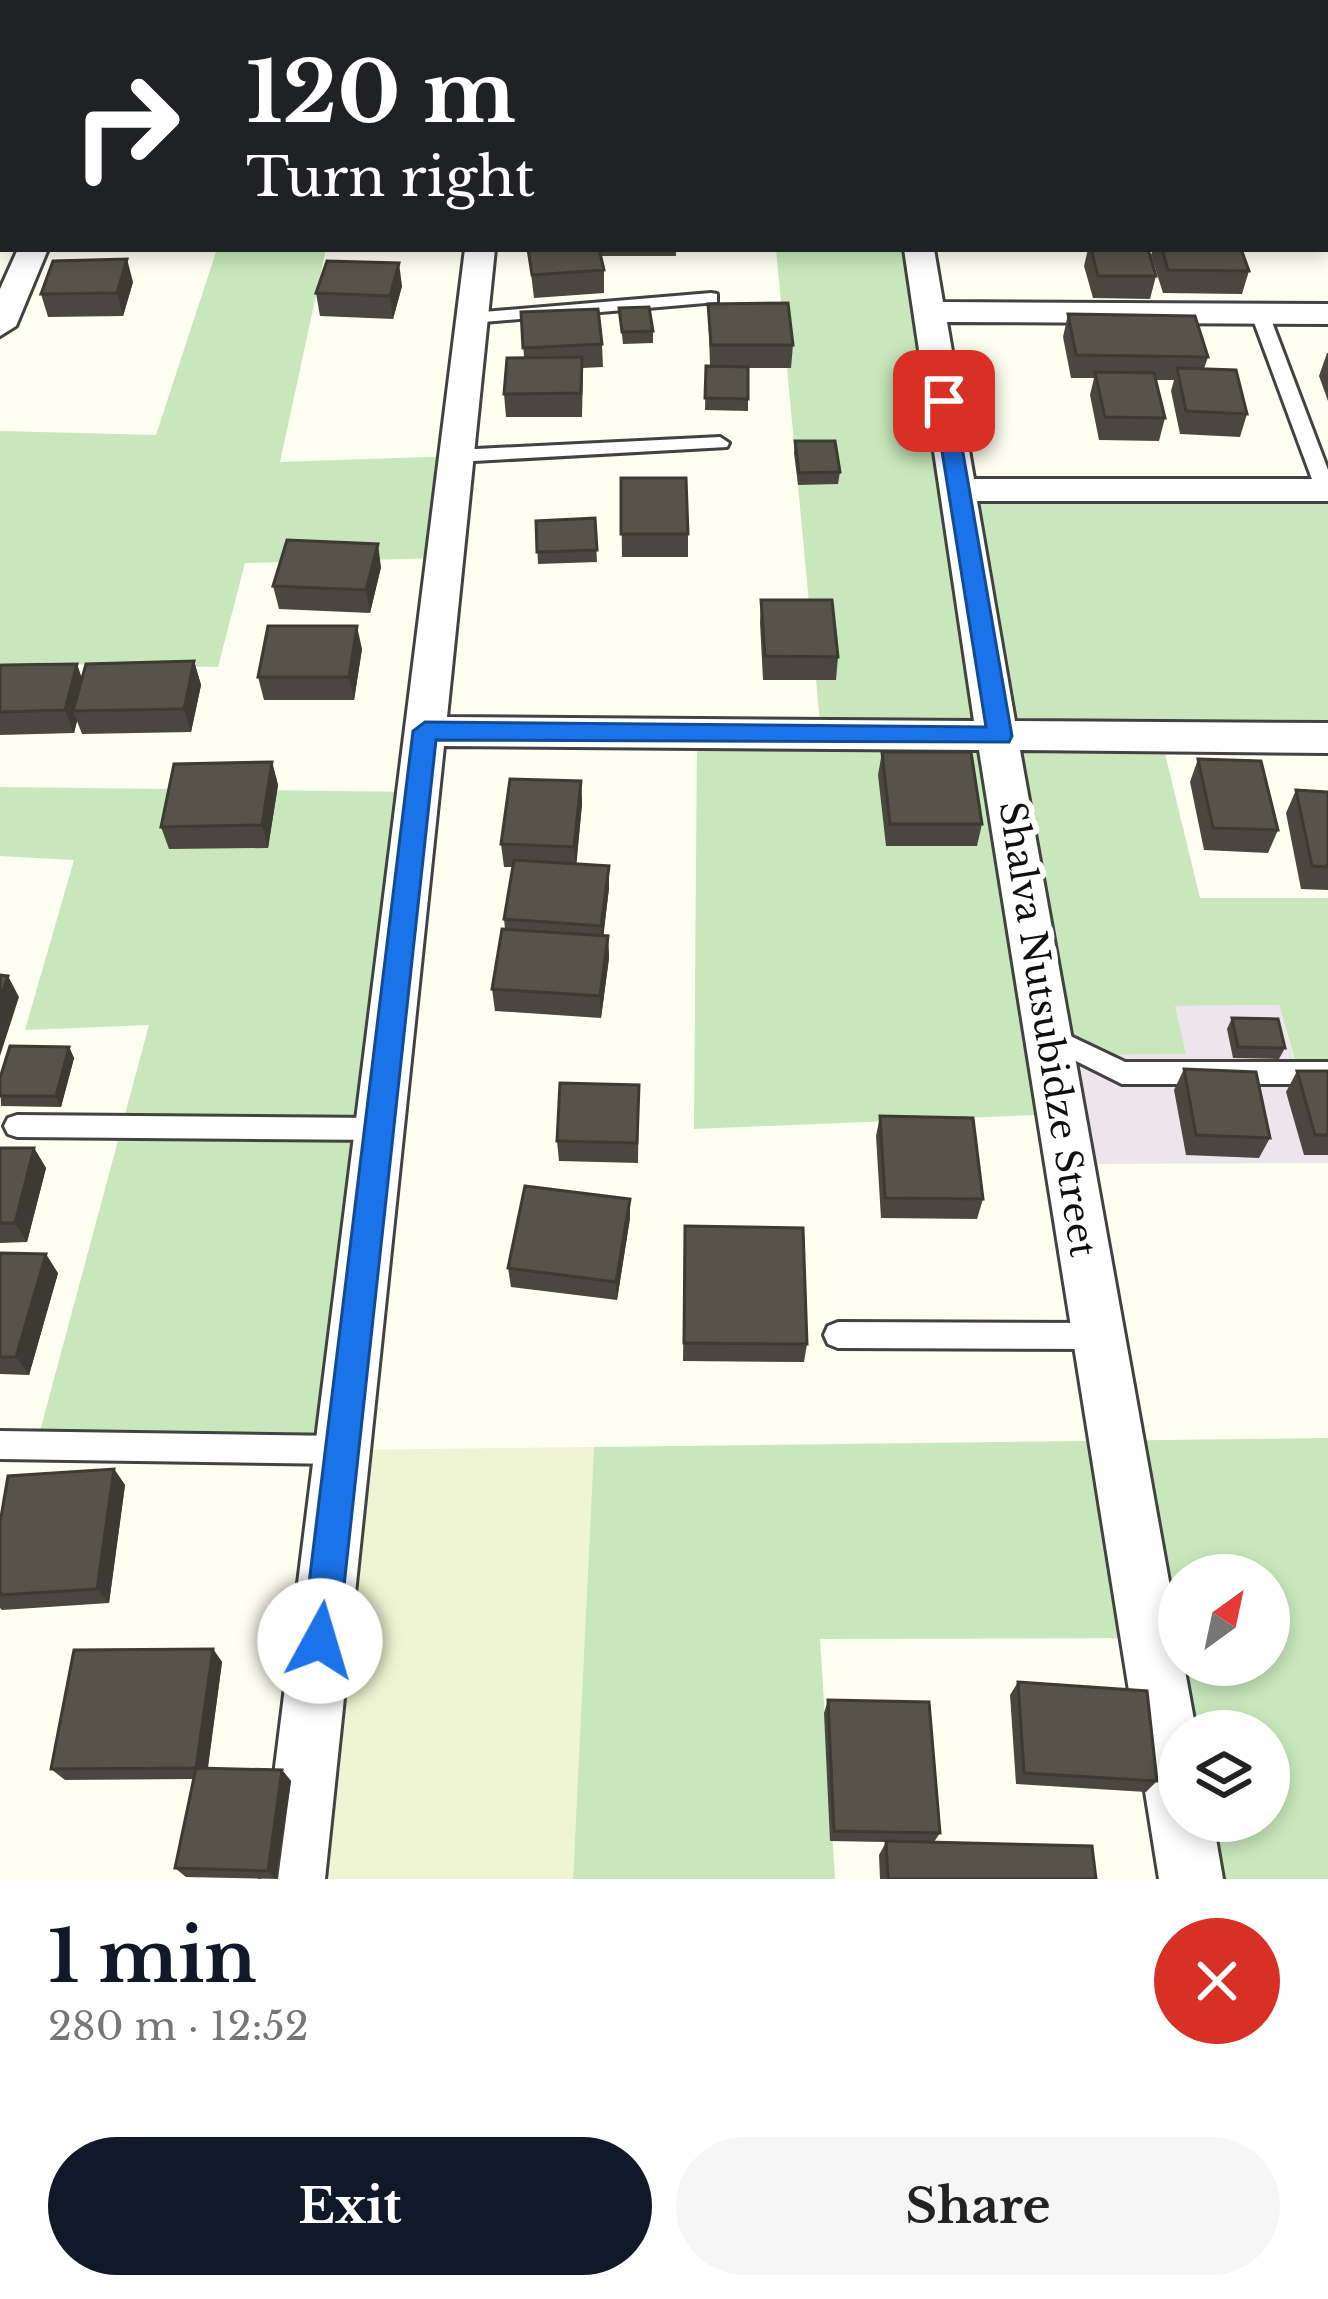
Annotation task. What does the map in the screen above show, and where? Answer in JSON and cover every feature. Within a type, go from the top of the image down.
[{"type":"street","points":[[0,326],[32,252]]},
{"type":"street","points":[[293,1879],[480,252]]},
{"type":"street","name":"Shalva Nutsubidze Street","points":[[920,252],[1046,1034],[1162,1710]]},
{"type":"street","points":[[930,312],[1328,314]]},
{"type":"street","points":[[959,490],[1327,490]]},
{"type":"street","points":[[425,731],[1328,738]]},
{"type":"street","points":[[1185,1842],[1191,1879]]},
{"type":"lane","points":[[472,318],[711,298]]},
{"type":"lane","points":[[1260,314],[1327,490]]},
{"type":"lane","points":[[456,456],[720,443]]},
{"type":"lane","points":[[1046,1034],[1122,1072],[1328,1073]]},
{"type":"lane","points":[[16,1126],[381,1130]]},
{"type":"lane","points":[[838,1335],[1100,1336]]},
{"type":"lane","points":[[0,1445],[342,1450]]},
{"type":"shaded area","points":[[1279,1005],[1300,1081],[1328,1081],[1328,1163],[1068,1164],[1049,1054],[1185,1054],[1174,1006]]},
{"type":"green space","points":[[216,252],[325,252],[280,462],[456,456],[445,558],[245,563],[218,667],[0,663],[0,431],[156,435]]},
{"type":"green space","points":[[776,252],[919,252],[959,490],[1328,490],[1328,738],[1161,737],[1200,898],[1328,898],[1328,1081],[1301,1081],[1279,1005],[1175,1006],[1186,1054],[1049,1055],[1059,1114],[694,1129],[697,733],[821,733]]},
{"type":"green space","points":[[0,787],[418,792],[342,1450],[36,1446],[149,1025],[25,1030],[74,860],[0,856]]},
{"type":"green space","points":[[1328,1438],[1328,1879],[1191,1879],[1185,1842],[1290,1842],[1290,1710],[1172,1710],[1164,1686],[1290,1686],[1290,1554],[1158,1554],[1158,1666],[1149,1638],[820,1639],[835,1879],[573,1879],[594,1447]]},
{"type":"green space","points":[[594,1447],[573,1879],[293,1879],[342,1450]]},
{"type":"building","points":[[528,252],[600,252],[604,270],[532,275]]},
{"type":"building","points":[[1092,252],[1149,252],[1156,276],[1098,276]]},
{"type":"building","points":[[1163,252],[1242,252],[1249,271],[1168,270]]},
{"type":"building","points":[[127,259],[117,293],[41,294],[53,261]]},
{"type":"building","points":[[327,261],[399,263],[390,296],[316,293]]},
{"type":"building","points":[[788,303],[793,345],[711,345],[708,304]]},
{"type":"building","points":[[649,307],[653,331],[622,332],[619,308]]},
{"type":"building","points":[[598,309],[602,344],[523,348],[521,312]]},
{"type":"building","points":[[1068,314],[1195,316],[1208,357],[1076,355]]},
{"type":"building","points":[[582,357],[581,393],[504,394],[507,358]]},
{"type":"building","points":[[706,366],[748,367],[748,399],[705,398]]},
{"type":"building","points":[[1177,368],[1236,370],[1247,414],[1186,411]]},
{"type":"building","points":[[1095,372],[1154,373],[1165,418],[1105,417]]},
{"type":"building","points":[[795,441],[835,441],[840,472],[799,473]]},
{"type":"building","points":[[621,478],[686,478],[688,534],[621,534]]},
{"type":"building","points":[[595,518],[597,550],[537,552],[536,521]]},
{"type":"building","points":[[287,540],[378,544],[366,590],[273,586]]},
{"type":"building","points":[[761,600],[832,600],[838,657],[765,656]]},
{"type":"building","points":[[268,626],[357,626],[349,677],[258,677]]},
{"type":"building","points":[[194,661],[184,709],[73,711],[86,664]]},
{"type":"building","points":[[77,664],[65,710],[0,712],[0,665]]},
{"type":"building","points":[[882,752],[971,752],[982,824],[890,824]]},
{"type":"building","points":[[1198,759],[1261,761],[1278,830],[1213,828]]},
{"type":"building","points":[[272,762],[262,825],[161,827],[174,764]]},
{"type":"building","points":[[510,779],[581,781],[574,847],[501,844]]},
{"type":"building","points":[[1296,790],[1328,792],[1328,867],[1312,866]]},
{"type":"building","points":[[514,860],[609,866],[601,926],[504,919]]},
{"type":"building","points":[[502,929],[608,936],[600,996],[492,989]]},
{"type":"building","points":[[0,975],[8,976],[0,1000]]},
{"type":"building","points":[[1232,1018],[1278,1019],[1285,1048],[1238,1047]]},
{"type":"building","points":[[10,1046],[69,1047],[56,1096],[0,1096]]},
{"type":"building","points":[[1184,1069],[1256,1072],[1270,1138],[1196,1135]]},
{"type":"building","points":[[1297,1071],[1328,1071],[1328,1135],[1315,1135]]},
{"type":"building","points":[[560,1083],[639,1085],[637,1143],[557,1141]]},
{"type":"building","points":[[880,1116],[973,1118],[983,1199],[885,1198]]},
{"type":"building","points":[[0,1148],[34,1148],[15,1223],[0,1223]]},
{"type":"building","points":[[525,1186],[630,1199],[616,1282],[508,1268]]},
{"type":"building","points":[[685,1226],[803,1228],[807,1344],[684,1343]]},
{"type":"building","points":[[0,1253],[46,1254],[16,1357],[0,1357]]},
{"type":"building","points":[[114,1469],[97,1589],[0,1595],[0,1523],[8,1476]]},
{"type":"building","points":[[213,1649],[196,1768],[51,1769],[74,1650]]},
{"type":"building","points":[[1018,1682],[1147,1691],[1157,1781],[1024,1773]]},
{"type":"building","points":[[828,1700],[929,1702],[940,1833],[834,1831]]},
{"type":"building","points":[[196,1768],[282,1770],[268,1871],[175,1868]]},
{"type":"building","points":[[886,1841],[1092,1846],[1096,1879],[888,1879]]},
{"type":"route","points":[[320,1641],[425,731],[1000,736],[944,401]]}]
